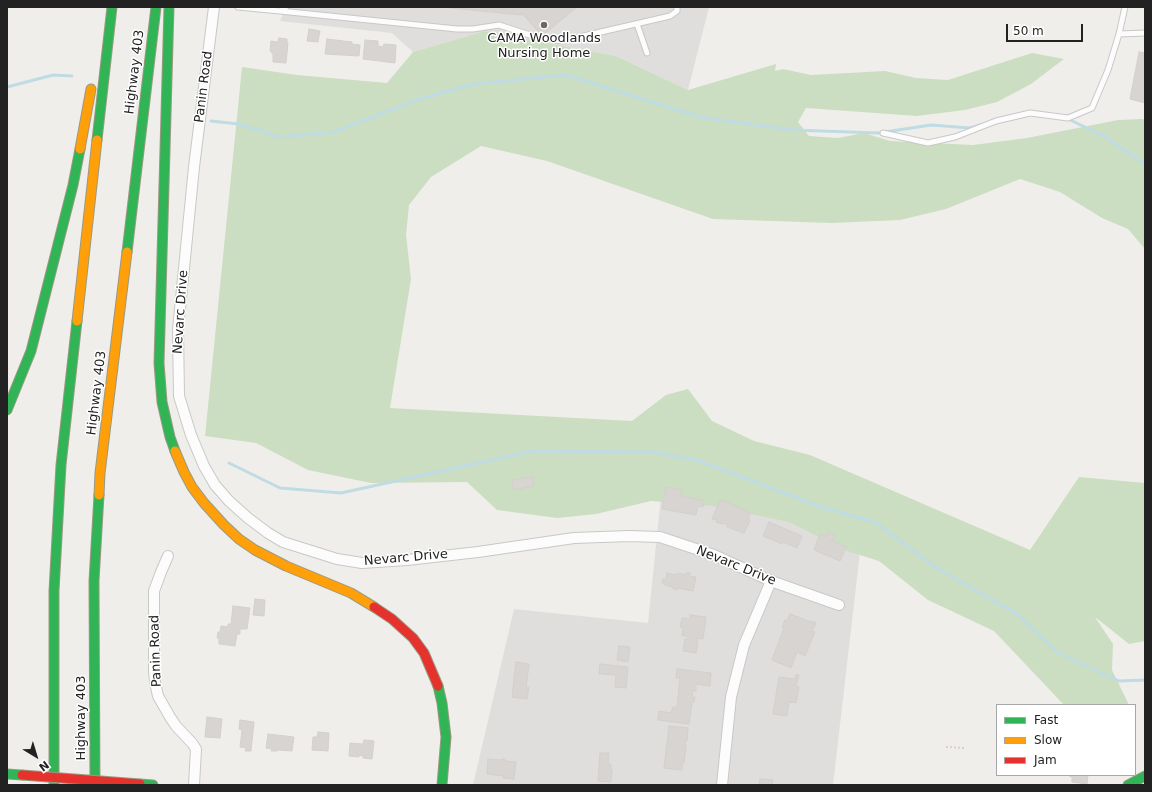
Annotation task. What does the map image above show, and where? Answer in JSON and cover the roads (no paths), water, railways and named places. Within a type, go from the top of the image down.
[{"type":"main road","points":[[97,57],[107,7]]},
{"type":"main road","points":[[54,785],[54,591],[61,465],[112,7]]},
{"type":"main road","name":"Highway 403","points":[[95,785],[94,581],[100,473],[156,7]]},
{"type":"main road","points":[[170,7],[159,363],[162,402],[170,437],[184,472],[192,487],[224,525],[240,539],[255,550],[286,566],[344,590],[372,605],[392,619],[413,638],[424,652],[438,685],[442,703],[446,737],[442,785]]},
{"type":"main road","points":[[7,410],[31,351],[72,185],[93,79]]},
{"type":"main road","points":[[7,774],[153,785]]},
{"type":"main road","points":[[1128,785],[1145,776]]},
{"type":"street","name":"Panin Road","points":[[194,167],[214,7]]},
{"type":"street","name":"Nevarc Drive","points":[[194,167],[178,329],[179,396],[191,435],[214,485],[248,518],[268,533],[283,542],[337,559],[362,563],[407,560],[478,552],[574,538],[629,536],[660,537],[714,555],[771,581],[838,605]]},
{"type":"street","name":"Panin Road","points":[[168,556],[154,591],[155,682],[158,696],[170,717],[196,749],[194,785]]},
{"type":"street","points":[[722,785],[731,697],[744,645],[771,581]]},
{"type":"lane","points":[[238,7],[457,29],[473,29],[499,25],[533,36],[562,40],[670,16],[677,10],[677,7]]},
{"type":"lane","points":[[280,11],[286,7]]},
{"type":"lane","points":[[883,133],[928,143],[955,137],[996,121],[1023,115],[1030,114],[1068,118],[1092,108],[1108,70],[1126,7]]},
{"type":"lane","points":[[637,24],[647,53]]},
{"type":"lane","points":[[1119,34],[1145,33]]},
{"type":"waterway","points":[[7,87],[53,75],[72,76]]},
{"type":"waterway","points":[[211,121],[239,124],[280,137],[334,132],[417,100],[473,84],[566,75],[700,117],[793,130],[878,133],[931,125],[970,128],[980,125]]},
{"type":"waterway","points":[[1066,118],[1104,136],[1145,164]]},
{"type":"waterway","points":[[229,463],[280,488],[341,493],[533,451],[651,452],[697,460],[821,507],[875,522],[935,567],[1017,614],[1057,652],[1119,681],[1145,680]]},
{"type":"place","name":"CAMA Woodlands Nursing Home","points":[[544,25]]}]
